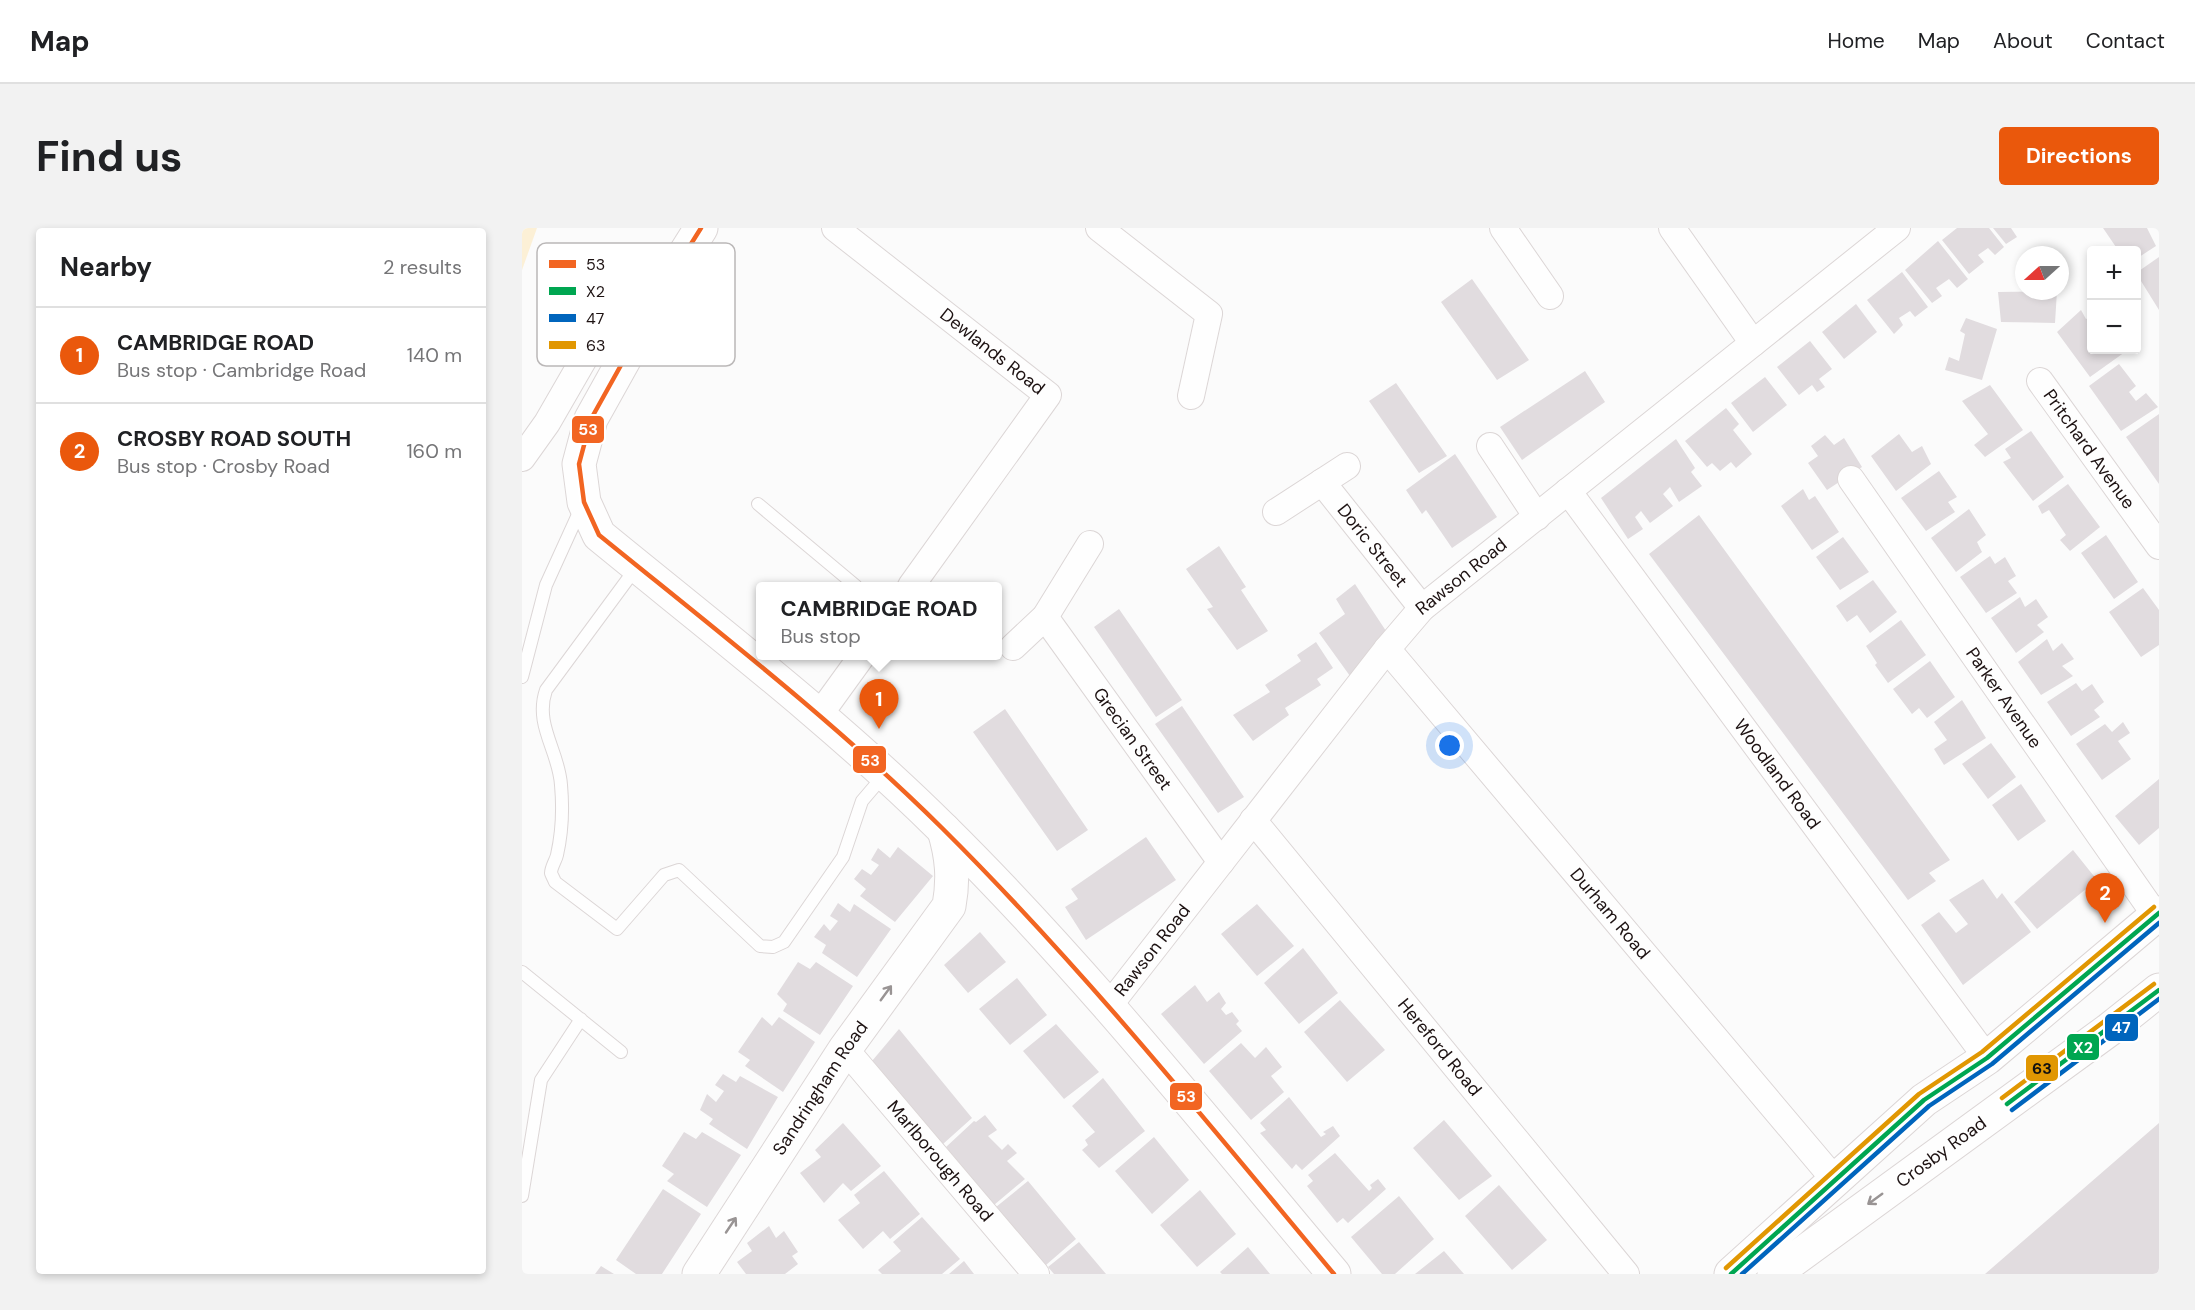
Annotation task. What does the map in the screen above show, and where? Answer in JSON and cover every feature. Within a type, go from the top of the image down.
[{"type":"main road","points":[[692,243],[701,228]]},
{"type":"main road","points":[[621,366],[591,419],[579,464],[584,502],[598,535],[820,714],[944,829],[1012,900],[1108,1007],[1334,1274]]},
{"type":"main road","name":"Sandringham Road","points":[[699,1274],[845,1049],[949,906],[953,882],[952,857],[944,829]]},
{"type":"main road","points":[[949,906],[985,895],[1012,900]]},
{"type":"main road","points":[[1731,1274],[1924,1100],[1987,1058],[2158,915]]},
{"type":"main road","name":"Crosby Road","points":[[1774,1274],[2159,990]]},
{"type":"street","name":"Dewlands Road","points":[[835,228],[1048,395],[914,582]]},
{"type":"street","points":[[1099,228],[1209,314],[1191,396]]},
{"type":"street","points":[[1503,228],[1550,296]]},
{"type":"street","points":[[1672,228],[1753,344]]},
{"type":"street","name":"Rawson Road","points":[[1108,1007],[1387,649],[1422,608],[1897,228]]},
{"type":"street","points":[[523,457],[547,423],[580,366]]},
{"type":"street","name":"Pritchard Avenue","points":[[2040,381],[2159,546]]},
{"type":"street","points":[[1490,446],[1537,517]]},
{"type":"street","points":[[1276,512],[1347,466]]},
{"type":"street","name":"Parker Avenue","points":[[1851,479],[2158,915]]},
{"type":"street","name":"Doric Street","points":[[1322,482],[1422,608]]},
{"type":"street","name":"Woodland Road","points":[[1568,491],[1987,1058]]},
{"type":"street","points":[[1013,647],[1045,617],[1090,544]]},
{"type":"street","name":"Grecian Street","points":[[1045,617],[1221,862]]},
{"type":"street","name":"Durham Road","points":[[1387,649],[1834,1179]]},
{"type":"street","points":[[820,714],[859,660]]},
{"type":"street","name":"Hereford Road","points":[[1253,820],[1626,1274]]},
{"type":"street","name":"Marlborough Road","points":[[845,1049],[1036,1274]]},
{"type":"lane","points":[[522,677],[546,585],[584,502]]},
{"type":"lane","points":[[758,504],[851,582]]},
{"type":"lane","points":[[638,567],[546,690],[541,705],[545,734],[556,755],[561,784],[560,836],[551,872],[555,882],[617,929],[664,875],[679,870],[760,945],[773,947],[784,942],[843,857],[862,801],[885,773]]},
{"type":"lane","points":[[522,972],[621,1052]]},
{"type":"lane","points":[[522,1196],[541,1080],[581,1019]]},
{"type":"shaded area","points":[[522,228],[537,228],[522,270]]},
{"type":"building","points":[[1957,228],[1989,228],[2004,247],[1995,255],[1988,248],[1978,255],[1984,262],[1969,274],[1942,240]]},
{"type":"building","points":[[1993,228],[2011,228],[2017,237],[2006,244]]},
{"type":"building","points":[[2103,228],[2147,228],[2156,246],[2141,256],[2141,246],[2115,246]]},
{"type":"building","points":[[1938,241],[1968,279],[1957,288],[1949,279],[1936,288],[1942,296],[1932,303],[1905,270]]},
{"type":"building","points":[[2159,257],[2159,310],[2141,281],[2141,270]]},
{"type":"building","points":[[1902,272],[1928,307],[1915,317],[1910,311],[1899,318],[1903,325],[1894,334],[1867,300]]},
{"type":"building","points":[[1472,279],[1529,360],[1497,380],[1441,302]]},
{"type":"building","points":[[1998,292],[2015,292],[2015,300],[2056,300],[2055,323],[2001,322]]},
{"type":"building","points":[[1856,304],[1877,332],[1844,359],[1822,332]]},
{"type":"building","points":[[2081,310],[2087,318],[2087,354],[2122,354],[2090,377],[2057,332]]},
{"type":"building","points":[[1966,318],[1997,329],[1982,380],[1945,370],[1949,357],[1959,361],[1965,334],[1960,331]]},
{"type":"building","points":[[1810,341],[1832,369],[1819,379],[1825,387],[1817,392],[1812,385],[1799,395],[1777,367]]},
{"type":"building","points":[[2119,364],[2136,386],[2129,392],[2136,401],[2146,393],[2158,407],[2121,431],[2089,386]]},
{"type":"building","points":[[1585,371],[1605,402],[1522,460],[1500,427]]},
{"type":"building","points":[[1765,377],[1787,405],[1753,432],[1731,403]]},
{"type":"building","points":[[1396,383],[1447,456],[1419,473],[1369,401]]},
{"type":"building","points":[[1990,385],[2023,430],[1985,457],[1974,445],[1988,434],[1962,401]]},
{"type":"building","points":[[1726,408],[1739,424],[1733,430],[1752,454],[1736,468],[1731,462],[1720,471],[1712,463],[1707,467],[1685,441]]},
{"type":"building","points":[[2159,414],[2159,484],[2126,437]]},
{"type":"building","points":[[2031,431],[2064,477],[2033,501],[2003,462],[2011,458],[2005,449]]},
{"type":"building","points":[[1899,434],[1912,452],[1922,446],[1931,464],[1896,491],[1871,456]]},
{"type":"building","points":[[1825,435],[1834,445],[1844,438],[1862,467],[1827,490],[1808,463],[1818,456],[1811,446]]},
{"type":"building","points":[[1676,439],[1695,468],[1691,472],[1702,486],[1679,502],[1670,487],[1663,494],[1673,506],[1650,523],[1641,511],[1635,517],[1643,529],[1628,539],[1601,498]]},
{"type":"building","points":[[1455,454],[1497,517],[1452,548],[1426,510],[1422,514],[1406,490]]},
{"type":"building","points":[[1939,471],[1957,497],[1948,502],[1955,512],[1926,531],[1901,498]]},
{"type":"building","points":[[2068,484],[2100,527],[2070,551],[2060,540],[2066,535],[2049,510],[2042,514],[2038,506]]},
{"type":"building","points":[[1803,489],[1809,500],[1815,496],[1839,532],[1812,550],[1781,506]]},
{"type":"building","points":[[1969,509],[1986,535],[1977,542],[1982,552],[1956,572],[1931,538]]},
{"type":"building","points":[[1699,515],[1950,860],[1929,873],[1936,881],[1908,900],[1649,554]]},
{"type":"building","points":[[2106,535],[2138,582],[2114,599],[2081,553]]},
{"type":"building","points":[[1843,537],[1869,572],[1840,590],[1816,557]]},
{"type":"building","points":[[1219,546],[1246,587],[1241,590],[1268,631],[1237,650],[1207,609],[1213,607],[1186,569]]},
{"type":"building","points":[[1990,556],[1995,564],[2005,557],[2016,576],[2008,581],[2017,593],[1986,613],[1960,577]]},
{"type":"building","points":[[1873,580],[1897,612],[1870,633],[1857,615],[1847,622],[1836,606]]},
{"type":"building","points":[[1355,584],[1388,634],[1350,676],[1319,633],[1345,614],[1336,599]]},
{"type":"building","points":[[2143,588],[2159,610],[2159,645],[2141,657],[2109,612]]},
{"type":"building","points":[[2020,597],[2025,607],[2036,599],[2048,617],[2037,625],[2044,632],[2016,653],[1991,618]]},
{"type":"building","points":[[1119,609],[1182,700],[1156,717],[1094,627]]},
{"type":"building","points":[[1901,620],[1926,655],[1888,683],[1875,665],[1877,663],[1866,646]]},
{"type":"building","points":[[2047,639],[2053,651],[2062,643],[2074,659],[2062,666],[2073,676],[2041,695],[2018,662]]},
{"type":"building","points":[[1316,642],[1333,668],[1317,679],[1321,685],[1285,708],[1289,715],[1253,741],[1233,715],[1270,692],[1265,685],[1301,661],[1297,655]]},
{"type":"building","points":[[1930,661],[1955,697],[1927,718],[1919,708],[1912,714],[1893,689]]},
{"type":"building","points":[[2076,683],[2082,691],[2092,684],[2104,702],[2094,710],[2100,717],[2071,736],[2047,702]]},
{"type":"building","points":[[1962,700],[1986,738],[1944,765],[1934,749],[1947,740],[1934,722]]},
{"type":"building","points":[[1182,706],[1244,797],[1218,813],[1155,724]]},
{"type":"building","points":[[1005,709],[1088,830],[1057,851],[973,732]]},
{"type":"building","points":[[2123,722],[2130,733],[2118,741],[2131,759],[2102,780],[2076,744],[2105,724],[2112,732]]},
{"type":"building","points":[[1991,743],[2016,777],[1988,799],[1962,764]]},
{"type":"building","points":[[2159,779],[2159,828],[2139,845],[2115,816]]},
{"type":"building","points":[[2021,784],[2046,821],[2018,841],[1992,805]]},
{"type":"building","points":[[1146,837],[1176,880],[1086,940],[1065,907],[1078,899],[1071,889]]},
{"type":"building","points":[[898,847],[933,876],[895,922],[860,896],[866,889],[854,879],[862,869],[871,875],[879,865],[871,860],[878,848],[890,858]]},
{"type":"building","points":[[2073,850],[2097,880],[2037,929],[2014,902]]},
{"type":"building","points":[[1983,879],[1997,899],[2002,893],[2031,932],[1963,985],[1921,925],[1939,912],[1956,933],[1968,924],[1949,900]]},
{"type":"building","points":[[838,903],[850,912],[854,904],[891,929],[857,977],[822,953],[826,945],[814,937],[824,924],[830,931],[838,921],[830,916]]},
{"type":"building","points":[[1257,904],[1294,946],[1257,976],[1221,934]]},
{"type":"building","points":[[980,932],[1006,962],[968,993],[944,965]]},
{"type":"building","points":[[1303,948],[1338,993],[1299,1024],[1264,983]]},
{"type":"building","points":[[798,962],[810,969],[816,962],[853,986],[820,1035],[783,1011],[787,1004],[777,994]]},
{"type":"building","points":[[1017,978],[1047,1015],[1010,1045],[979,1009]]},
{"type":"building","points":[[1195,985],[1207,1002],[1219,992],[1226,1003],[1221,1009],[1226,1015],[1232,1012],[1239,1021],[1236,1024],[1242,1031],[1204,1064],[1161,1014]]},
{"type":"building","points":[[1340,1000],[1385,1050],[1347,1082],[1304,1032]]},
{"type":"building","points":[[762,1017],[772,1026],[779,1017],[815,1042],[783,1092],[745,1066],[750,1060],[738,1052]]},
{"type":"building","points":[[1056,1024],[1099,1072],[1064,1099],[1023,1051]]},
{"type":"building","points":[[899,1029],[972,1118],[943,1144],[872,1061]]},
{"type":"building","points":[[1241,1043],[1255,1058],[1266,1047],[1282,1067],[1271,1076],[1284,1092],[1251,1120],[1209,1071]]},
{"type":"building","points":[[723,1074],[736,1082],[740,1076],[778,1097],[747,1149],[709,1124],[713,1119],[700,1110],[707,1094],[716,1102],[724,1091],[715,1085]]},
{"type":"building","points":[[1103,1078],[1145,1131],[1099,1168],[1082,1150],[1088,1145],[1085,1140],[1095,1132],[1072,1106]]},
{"type":"building","points":[[1289,1097],[1321,1137],[1326,1134],[1323,1132],[1333,1126],[1340,1136],[1302,1170],[1296,1164],[1292,1169],[1260,1133],[1266,1130],[1260,1123]]},
{"type":"building","points":[[985,1115],[997,1130],[988,1136],[1002,1150],[1008,1144],[1017,1153],[1007,1161],[1025,1179],[994,1205],[946,1147],[974,1121],[976,1122]]},
{"type":"building","points":[[1444,1120],[1492,1176],[1459,1200],[1413,1148]]},
{"type":"building","points":[[843,1123],[881,1166],[851,1191],[843,1183],[824,1203],[800,1173],[821,1157],[815,1150]]},
{"type":"building","points":[[2159,1123],[2159,1274],[1985,1274]]},
{"type":"building","points":[[684,1132],[696,1139],[702,1132],[741,1155],[707,1207],[667,1181],[674,1174],[662,1166]]},
{"type":"building","points":[[1154,1137],[1189,1180],[1152,1214],[1115,1171]]},
{"type":"building","points":[[1335,1153],[1369,1191],[1372,1188],[1370,1185],[1378,1179],[1386,1189],[1348,1223],[1343,1218],[1337,1223],[1307,1186],[1313,1181],[1308,1175]]},
{"type":"building","points":[[884,1171],[920,1214],[890,1239],[883,1231],[863,1249],[838,1220],[860,1203],[854,1195]]},
{"type":"building","points":[[1028,1181],[1076,1239],[1046,1265],[996,1207]]},
{"type":"building","points":[[1499,1185],[1547,1240],[1512,1270],[1465,1216]]},
{"type":"building","points":[[663,1189],[701,1214],[662,1274],[636,1274],[616,1260]]},
{"type":"building","points":[[1200,1190],[1236,1234],[1197,1267],[1160,1225]]},
{"type":"building","points":[[1399,1196],[1434,1239],[1395,1274],[1382,1274],[1351,1237]]},
{"type":"building","points":[[922,1217],[960,1259],[942,1274],[882,1274],[878,1270],[901,1251],[893,1242]]},
{"type":"building","points":[[769,1226],[776,1238],[784,1231],[798,1252],[792,1256],[798,1264],[785,1274],[746,1274],[737,1262],[752,1251],[747,1243]]},
{"type":"building","points":[[1079,1242],[1106,1274],[1054,1274],[1048,1267]]},
{"type":"building","points":[[1248,1247],[1270,1274],[1222,1274],[1220,1272]]},
{"type":"building","points":[[1444,1251],[1464,1274],[1415,1274]]},
{"type":"building","points":[[964,1261],[974,1274],[949,1274]]},
{"type":"building","points":[[601,1266],[614,1274],[595,1274]]},
{"type":"transit line","name":"53","points":[[692,243],[701,228]]},
{"type":"transit line","name":"53","points":[[621,366],[591,419],[579,464],[584,502],[599,535],[817,714],[942,828],[1045,935],[1095,991],[1334,1274]]},
{"type":"transit line","name":"63","points":[[1726,1268],[1919,1094],[1982,1052],[2154,907]]},
{"type":"transit line","name":"X2","points":[[1731,1274],[1924,1100],[1987,1058],[2159,913]]},
{"type":"transit line","name":"47","points":[[1742,1274],[1929,1106],[1992,1064],[2159,923]]},
{"type":"transit line","name":"63","points":[[2002,1098],[2154,984]]},
{"type":"transit line","name":"X2","points":[[2007,1104],[2159,990]]},
{"type":"transit line","name":"47","points":[[2012,1110],[2159,999]]},
{"type":"place","name":"CAMBRIDGE ROAD","points":[[879,729]]},
{"type":"place","name":"CROSBY ROAD SOUTH","points":[[2105,923]]}]
